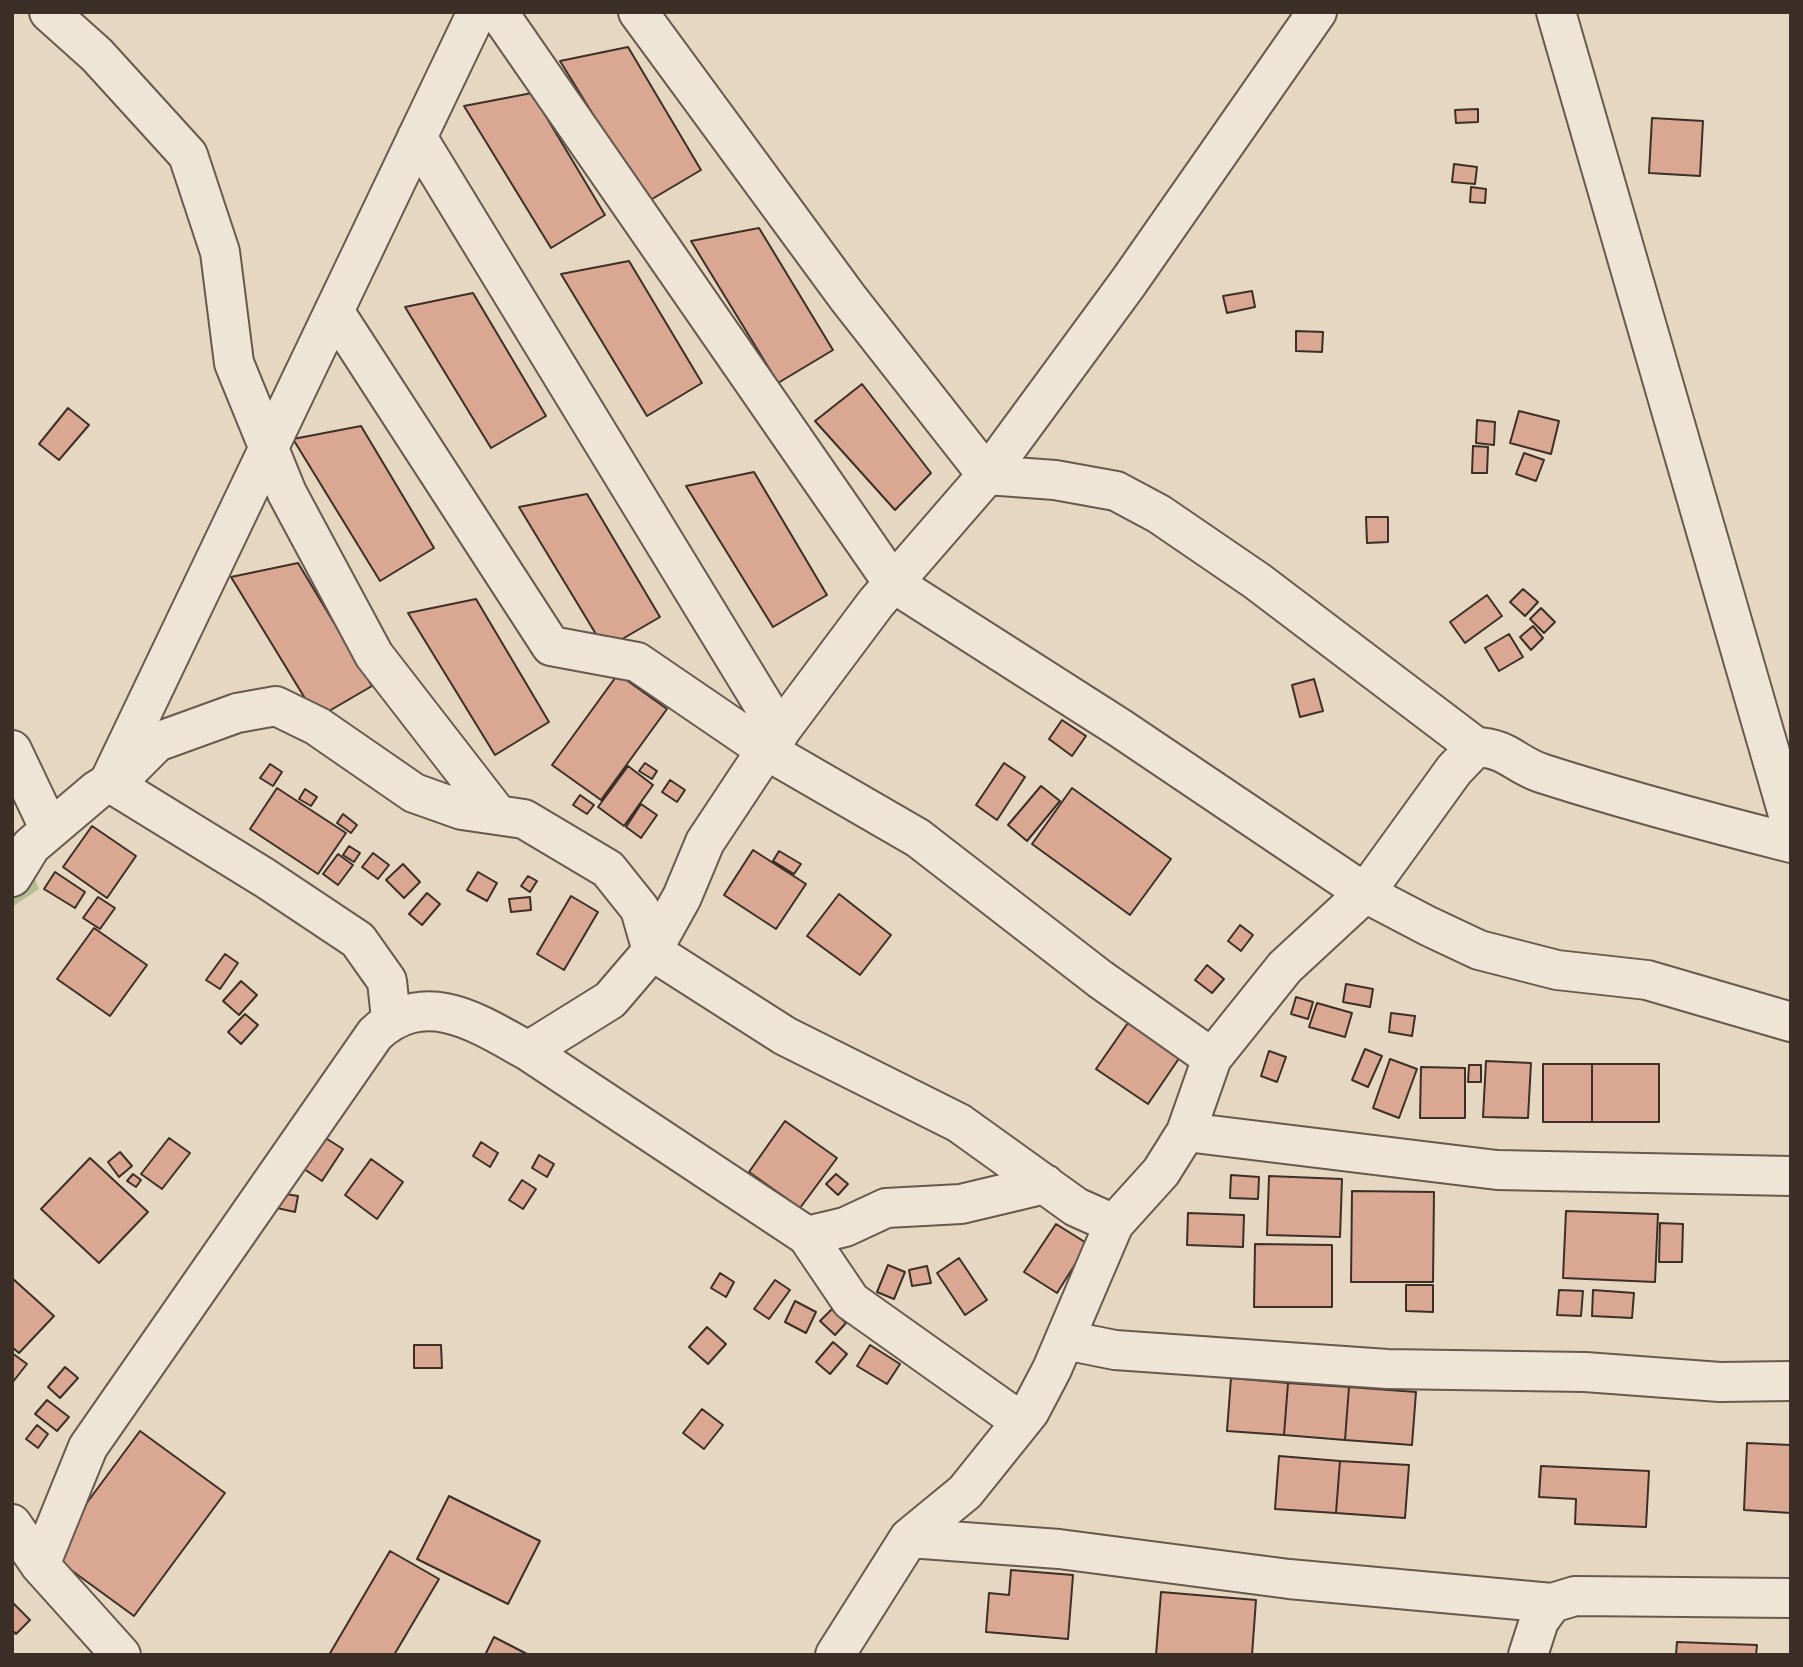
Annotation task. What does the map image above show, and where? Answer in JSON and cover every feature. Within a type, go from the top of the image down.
[{"type":"street","points":[[49,12],[97,55],[188,155],[220,253],[234,363],[287,493],[374,655],[498,815]]},
{"type":"street","points":[[109,782],[477,12]]},
{"type":"street","points":[[498,12],[893,583],[1121,729],[1365,893],[1479,950],[1557,970],[1647,980],[1791,1022]]},
{"type":"street","points":[[638,12],[848,298],[988,475],[1055,480],[1116,491],[1159,514],[1257,581],[1476,747],[1496,748],[1536,772],[1650,808],[1791,843]]},
{"type":"street","points":[[528,1051],[610,1000],[652,951],[682,897],[705,842],[773,741],[893,583],[988,475],[1128,283],[1317,12]]},
{"type":"street","points":[[1556,12],[1791,825]]},
{"type":"street","points":[[417,138],[773,741]]},
{"type":"street","points":[[334,311],[551,646],[637,662],[773,741],[918,838],[1100,979],[1212,1058]]},
{"type":"street","points":[[12,877],[31,846],[109,782],[129,770],[157,743],[237,713],[276,706],[317,726],[414,793],[462,810],[524,820],[608,869],[640,909],[652,951],[785,1036],[958,1123],[1076,1207],[1114,1224]]},
{"type":"street","points":[[835,1655],[909,1538],[965,1492],[1030,1411],[1065,1340],[1114,1224],[1161,1172],[1186,1132],[1212,1058],[1285,967],[1365,893],[1454,770],[1476,747]]},
{"type":"street","points":[[12,750],[50,830]]},
{"type":"street","points":[[109,782],[265,878],[358,940],[387,981],[391,1019]]},
{"type":"street","points":[[40,1565],[88,1447],[269,1184],[322,1112],[349,1068],[391,1019],[425,1009],[472,1019],[528,1051],[807,1236],[851,1301],[1020,1421]]},
{"type":"street","points":[[1186,1132],[1497,1170],[1791,1176]]},
{"type":"street","points":[[807,1236],[845,1227],[886,1208],[961,1204],[1045,1184]]},
{"type":"street","points":[[1065,1340],[1115,1350],[1387,1369],[1576,1372],[1720,1382],[1791,1381]]},
{"type":"street","points":[[12,1524],[40,1565],[121,1655]]},
{"type":"street","points":[[909,1538],[1059,1549],[1289,1580],[1552,1603],[1575,1596],[1791,1598]]},
{"type":"street","points":[[1528,1655],[1539,1621],[1552,1603]]},
{"type":"green space","points":[[12,825],[39,889],[12,907]]},
{"type":"building","points":[[628,47],[701,170],[647,202],[560,61]]},
{"type":"building","points":[[532,93],[605,215],[551,248],[464,106]]},
{"type":"building","points":[[1478,109],[1478,122],[1456,123],[1455,110]]},
{"type":"building","points":[[1652,118],[1703,121],[1700,176],[1649,173]]},
{"type":"building","points":[[1454,164],[1477,167],[1475,184],[1452,182]]},
{"type":"building","points":[[1471,187],[1486,189],[1485,203],[1470,202]]},
{"type":"building","points":[[759,228],[833,350],[778,383],[691,241]]},
{"type":"building","points":[[629,261],[702,383],[647,416],[561,274]]},
{"type":"building","points":[[1252,291],[1255,307],[1227,313],[1223,296]]},
{"type":"building","points":[[473,293],[546,416],[491,448],[405,307]]},
{"type":"building","points":[[1296,331],[1323,332],[1322,352],[1296,351]]},
{"type":"building","points":[[862,384],[931,473],[895,510],[815,421]]},
{"type":"building","points":[[68,408],[89,425],[59,460],[39,444]]},
{"type":"building","points":[[1519,411],[1559,421],[1551,454],[1510,443]]},
{"type":"building","points":[[1477,420],[1495,422],[1494,445],[1476,443]]},
{"type":"building","points":[[361,426],[434,548],[380,581],[293,439]]},
{"type":"building","points":[[1473,446],[1488,447],[1487,473],[1472,473]]},
{"type":"building","points":[[1524,453],[1544,460],[1536,481],[1516,474]]},
{"type":"building","points":[[754,472],[827,595],[773,627],[686,486]]},
{"type":"building","points":[[587,494],[660,617],[605,649],[519,507]]},
{"type":"building","points":[[1366,517],[1388,517],[1388,542],[1367,543]]},
{"type":"building","points":[[298,563],[372,686],[317,718],[231,577]]},
{"type":"building","points":[[1523,589],[1538,602],[1525,616],[1510,602]]},
{"type":"building","points":[[1487,595],[1502,616],[1465,643],[1450,622]]},
{"type":"building","points":[[476,599],[549,722],[495,755],[408,613]]},
{"type":"building","points":[[1541,608],[1555,622],[1544,633],[1530,619]]},
{"type":"building","points":[[1533,626],[1543,638],[1531,650],[1520,637]]},
{"type":"building","points":[[1509,634],[1523,657],[1499,671],[1485,648]]},
{"type":"building","points":[[618,674],[667,709],[601,800],[552,765]]},
{"type":"building","points":[[1314,679],[1323,711],[1300,717],[1292,685]]},
{"type":"building","points":[[1062,720],[1086,736],[1072,756],[1049,739]]},
{"type":"building","points":[[645,763],[657,771],[652,779],[639,771]]},
{"type":"building","points":[[1004,763],[1025,777],[997,820],[976,805]]},
{"type":"building","points":[[270,764],[282,772],[273,786],[260,778]]},
{"type":"building","points":[[628,766],[653,785],[624,826],[598,807]]},
{"type":"building","points":[[670,780],[685,790],[677,802],[662,792]]},
{"type":"building","points":[[1041,786],[1060,801],[1027,841],[1008,825]]},
{"type":"building","points":[[277,788],[346,833],[318,874],[250,829]]},
{"type":"building","points":[[1072,788],[1171,859],[1130,915],[1032,844]]},
{"type":"building","points":[[305,789],[317,797],[311,806],[299,799]]},
{"type":"building","points":[[580,795],[594,805],[587,814],[573,805]]},
{"type":"building","points":[[641,804],[657,815],[641,838],[626,827]]},
{"type":"building","points":[[343,814],[357,825],[351,833],[337,823]]},
{"type":"building","points":[[92,826],[136,856],[107,898],[63,867]]},
{"type":"building","points":[[349,846],[360,853],[354,862],[343,855]]},
{"type":"building","points":[[753,850],[806,884],[776,929],[724,895]]},
{"type":"building","points":[[779,851],[801,864],[794,874],[773,861]]},
{"type":"building","points":[[373,853],[389,865],[378,879],[362,867]]},
{"type":"building","points":[[338,854],[353,865],[338,885],[323,874]]},
{"type":"building","points":[[403,864],[420,882],[404,898],[386,880]]},
{"type":"building","points":[[55,872],[85,892],[75,908],[44,889]]},
{"type":"building","points":[[478,872],[497,883],[487,901],[467,890]]},
{"type":"building","points":[[528,876],[537,881],[530,892],[521,886]]},
{"type":"building","points":[[427,893],[440,904],[422,925],[409,914]]},
{"type":"building","points":[[839,894],[891,935],[860,975],[807,936]]},
{"type":"building","points":[[571,896],[598,912],[564,970],[537,954]]},
{"type":"building","points":[[98,897],[115,908],[100,929],[83,918]]},
{"type":"building","points":[[530,897],[531,910],[511,912],[509,899]]},
{"type":"building","points":[[1240,925],[1253,935],[1241,951],[1228,941]]},
{"type":"building","points":[[94,928],[147,965],[110,1016],[57,979]]},
{"type":"building","points":[[225,954],[238,963],[220,989],[206,980]]},
{"type":"building","points":[[1207,965],[1224,979],[1212,993],[1195,980]]},
{"type":"building","points":[[241,981],[257,995],[239,1015],[223,1001]]},
{"type":"building","points":[[1346,984],[1373,989],[1370,1007],[1343,1002]]},
{"type":"building","points":[[1296,997],[1313,1002],[1308,1019],[1291,1014]]},
{"type":"building","points":[[1317,1003],[1352,1013],[1345,1037],[1309,1027]]},
{"type":"building","points":[[1391,1013],[1415,1016],[1412,1036],[1389,1032]]},
{"type":"building","points":[[245,1014],[258,1025],[241,1044],[228,1032]]},
{"type":"building","points":[[1132,1017],[1184,1051],[1148,1104],[1096,1069]]},
{"type":"building","points":[[1365,1049],[1382,1056],[1368,1087],[1352,1080]]},
{"type":"building","points":[[1269,1051],[1286,1057],[1277,1082],[1261,1076]]},
{"type":"building","points":[[1390,1059],[1417,1069],[1399,1118],[1373,1108]]},
{"type":"building","points":[[1486,1061],[1531,1063],[1528,1118],[1483,1117]]},
{"type":"building","points":[[1543,1064],[1592,1064],[1592,1122],[1543,1122]]},
{"type":"building","points":[[1592,1064],[1659,1064],[1659,1122],[1592,1122]]},
{"type":"building","points":[[1469,1065],[1481,1065],[1481,1082],[1468,1082]]},
{"type":"building","points":[[1421,1067],[1465,1068],[1465,1118],[1420,1118]]},
{"type":"building","points":[[785,1121],[837,1158],[800,1208],[749,1172]]},
{"type":"building","points":[[324,1137],[343,1149],[322,1181],[304,1169]]},
{"type":"building","points":[[169,1138],[190,1153],[162,1189],[141,1174]]},
{"type":"building","points":[[481,1142],[498,1153],[490,1167],[473,1156]]},
{"type":"building","points":[[120,1152],[132,1166],[119,1177],[108,1162]]},
{"type":"building","points":[[539,1155],[554,1164],[547,1177],[532,1168]]},
{"type":"building","points":[[90,1158],[148,1212],[99,1263],[41,1209]]},
{"type":"building","points":[[371,1159],[403,1182],[377,1219],[345,1195]]},
{"type":"building","points":[[133,1174],[141,1180],[136,1187],[127,1181]]},
{"type":"building","points":[[836,1174],[848,1184],[838,1195],[826,1184]]},
{"type":"building","points":[[1231,1175],[1259,1177],[1258,1199],[1230,1198]]},
{"type":"building","points":[[1269,1176],[1342,1179],[1340,1237],[1267,1235]]},
{"type":"building","points":[[522,1180],[536,1189],[523,1209],[509,1200]]},
{"type":"building","points":[[1352,1191],[1434,1192],[1433,1282],[1351,1282]]},
{"type":"building","points":[[280,1193],[298,1196],[295,1212],[277,1208]]},
{"type":"building","points":[[1566,1211],[1658,1214],[1655,1282],[1563,1278]]},
{"type":"building","points":[[1188,1213],[1244,1215],[1243,1247],[1187,1245]]},
{"type":"building","points":[[1660,1223],[1683,1224],[1682,1262],[1659,1262]]},
{"type":"building","points":[[1056,1224],[1088,1244],[1057,1293],[1024,1272]]},
{"type":"building","points":[[1255,1244],[1332,1245],[1332,1307],[1254,1307]]},
{"type":"building","points":[[959,1258],[987,1300],[965,1315],[937,1273]]},
{"type":"building","points":[[888,1265],[905,1272],[894,1299],[877,1292]]},
{"type":"building","points":[[927,1266],[931,1283],[912,1286],[909,1270]]},
{"type":"building","points":[[720,1273],[734,1282],[726,1297],[711,1288]]},
{"type":"building","points":[[12,1278],[54,1316],[19,1353],[12,1347]]},
{"type":"building","points":[[775,1280],[790,1290],[769,1319],[754,1309]]},
{"type":"building","points":[[1406,1285],[1433,1285],[1433,1312],[1406,1311]]},
{"type":"building","points":[[1559,1290],[1583,1291],[1581,1316],[1557,1315]]},
{"type":"building","points":[[1593,1290],[1634,1293],[1632,1318],[1592,1316]]},
{"type":"building","points":[[795,1301],[816,1312],[806,1333],[785,1322]]},
{"type":"building","points":[[832,1309],[846,1323],[835,1335],[820,1321]]},
{"type":"building","points":[[707,1327],[726,1344],[708,1364],[689,1347]]},
{"type":"building","points":[[833,1342],[847,1354],[830,1374],[816,1362]]},
{"type":"building","points":[[414,1345],[441,1345],[442,1368],[414,1368]]},
{"type":"building","points":[[870,1345],[900,1364],[887,1384],[857,1366]]},
{"type":"building","points":[[12,1353],[27,1364],[12,1383]]},
{"type":"building","points":[[65,1367],[78,1378],[60,1398],[48,1387]]},
{"type":"building","points":[[1231,1378],[1288,1383],[1284,1435],[1227,1431]]},
{"type":"building","points":[[1288,1383],[1349,1387],[1345,1440],[1284,1435]]},
{"type":"building","points":[[1349,1387],[1416,1392],[1412,1445],[1345,1440]]},
{"type":"building","points":[[47,1400],[69,1417],[57,1431],[35,1414]]},
{"type":"building","points":[[702,1409],[723,1425],[704,1449],[683,1433]]},
{"type":"building","points":[[37,1425],[48,1434],[38,1448],[26,1439]]},
{"type":"building","points":[[140,1431],[225,1493],[134,1616],[49,1554]]},
{"type":"building","points":[[1747,1443],[1791,1445],[1791,1513],[1744,1510]]},
{"type":"building","points":[[1279,1456],[1340,1461],[1336,1513],[1275,1509]]},
{"type":"building","points":[[1340,1461],[1409,1465],[1405,1518],[1336,1513]]},
{"type":"building","points":[[1541,1466],[1649,1471],[1646,1527],[1575,1524],[1576,1499],[1539,1497]]},
{"type":"building","points":[[449,1496],[540,1541],[508,1604],[417,1559]]},
{"type":"building","points":[[390,1551],[439,1579],[394,1655],[329,1655]]},
{"type":"building","points":[[1011,1570],[1073,1575],[1068,1639],[986,1632],[989,1593],[1009,1595]]},
{"type":"building","points":[[1161,1592],[1256,1600],[1252,1655],[1156,1655]]},
{"type":"building","points":[[12,1602],[30,1620],[16,1634],[12,1630]]},
{"type":"building","points":[[494,1637],[529,1655],[485,1655]]},
{"type":"building","points":[[1677,1642],[1757,1645],[1756,1655],[1676,1655]]}]
